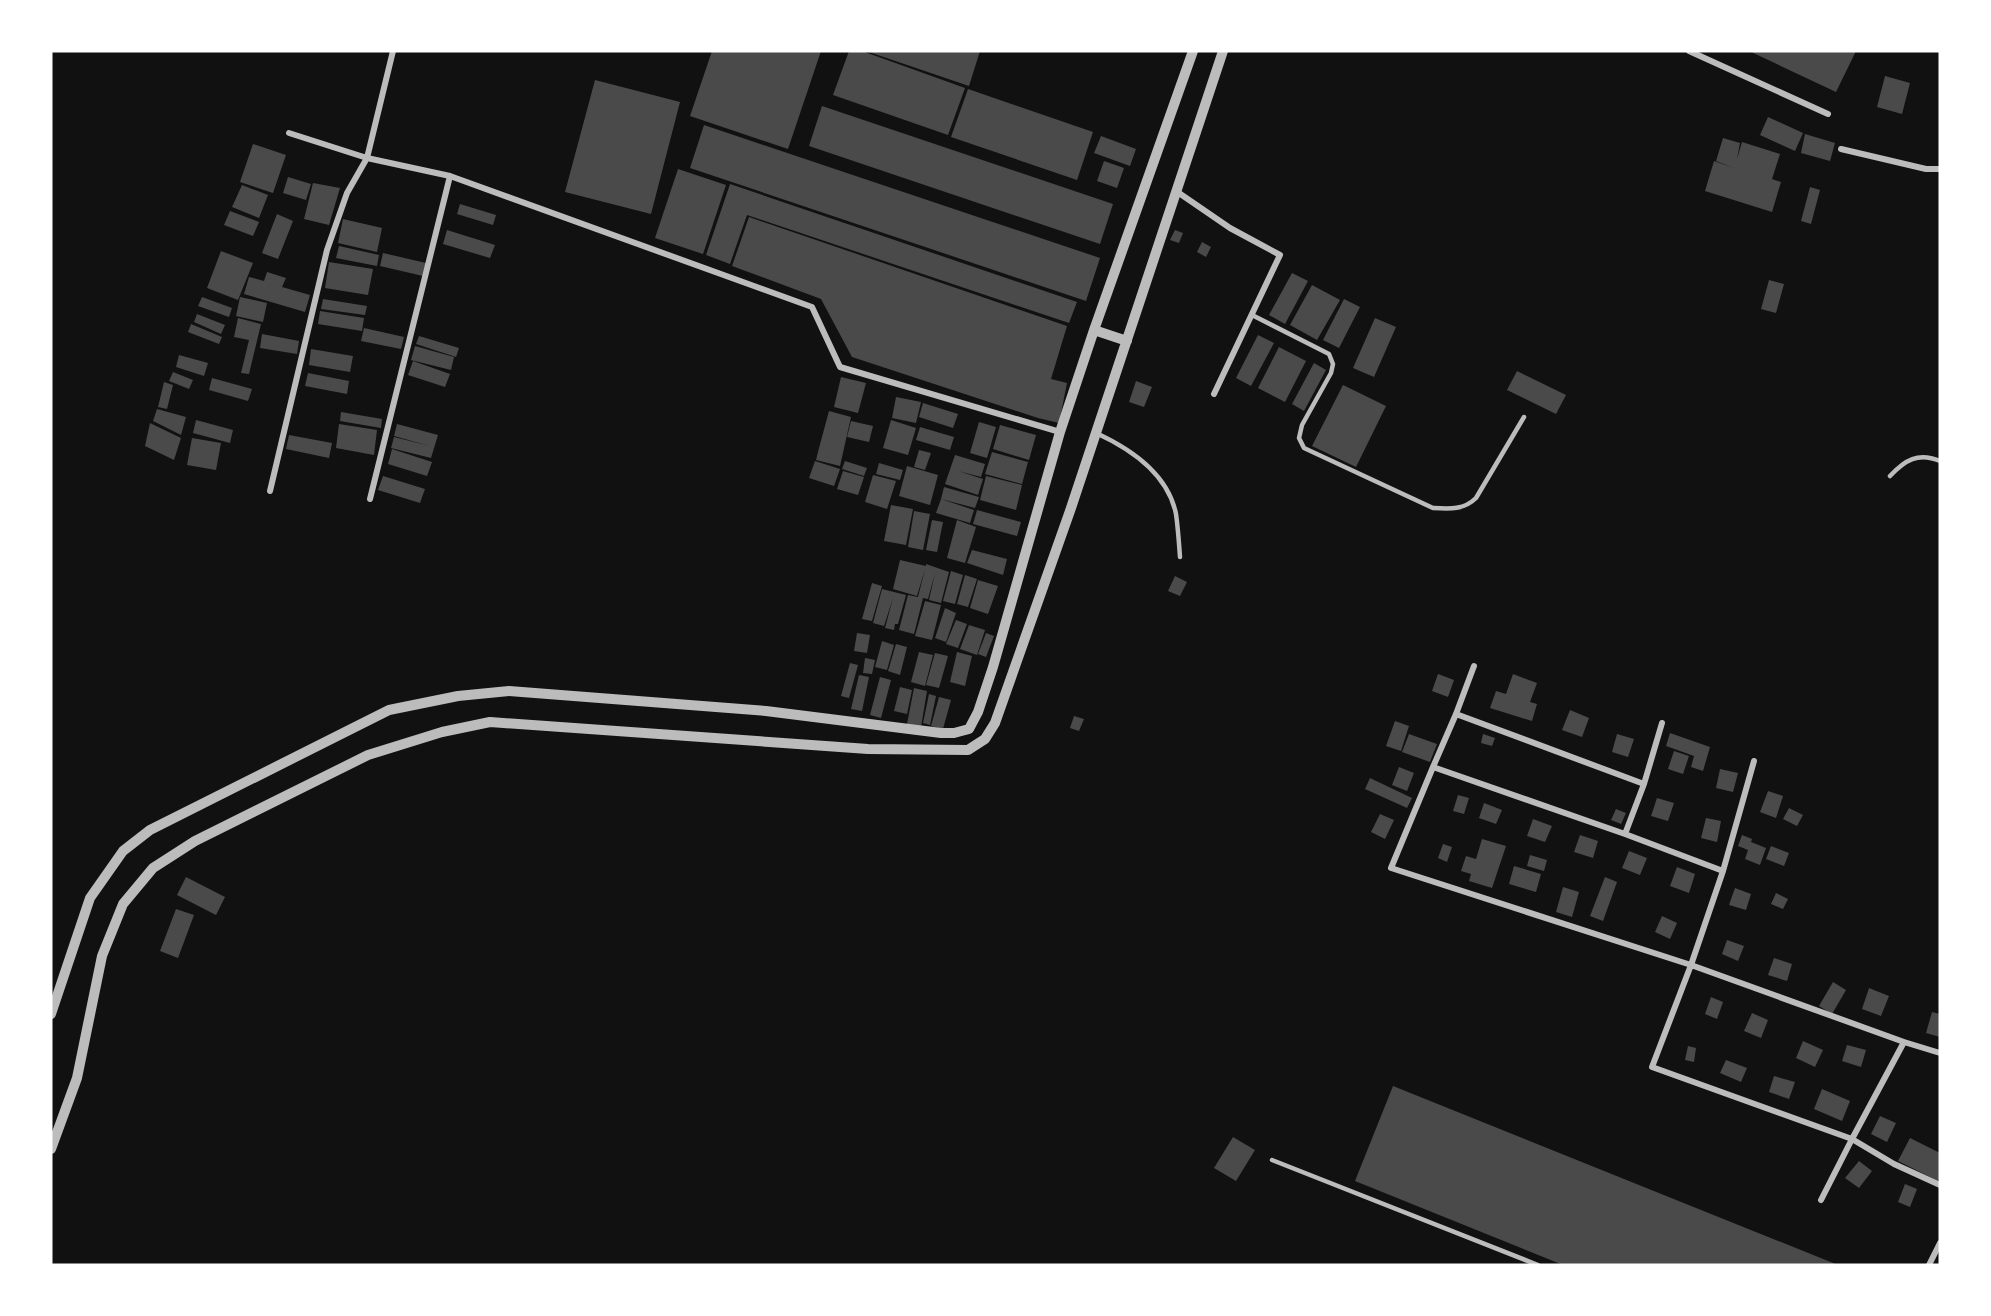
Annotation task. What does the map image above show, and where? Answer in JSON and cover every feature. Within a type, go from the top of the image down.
[{"type":"street","points":[[270,491],[327,250],[347,193],[367,158],[393,51]]},
{"type":"street","points":[[51,1014],[90,898],[123,851],[150,830],[390,710],[458,696],[509,691],[766,711],[940,733],[954,733],[969,729],[976,718],[993,667],[1060,432],[1193,51]]},
{"type":"street","points":[[51,1149],[77,1078],[102,956],[123,904],[153,868],[195,841],[368,754],[442,732],[490,722],[926,751],[968,750],[985,739],[995,723],[1008,688],[1096,433],[1223,51]]},
{"type":"street","points":[[1689,51],[1828,114]]},
{"type":"street","points":[[289,133],[367,158],[450,176],[812,307],[840,367],[1060,432]]},
{"type":"street","points":[[1841,149],[1926,169],[1940,169]]},
{"type":"street","points":[[370,499],[450,176]]},
{"type":"street","points":[[1176,191],[1230,228],[1280,255],[1214,394]]},
{"type":"street","points":[[1094,330],[1127,340]]},
{"type":"street","points":[[1474,666],[1391,868],[1691,965],[1940,1053]]},
{"type":"street","points":[[1456,714],[1644,784]]},
{"type":"street","points":[[1625,834],[1644,784],[1662,723]]},
{"type":"street","points":[[1754,761],[1723,871],[1691,965],[1652,1067],[1852,1139],[1894,1164],[1940,1185]]},
{"type":"street","points":[[1433,767],[1723,871]]},
{"type":"street","points":[[1821,1200],[1904,1042]]},
{"type":"street","points":[[1929,1265],[1940,1242]]},
{"type":"lane","points":[[1252,315],[1329,354],[1333,364],[1331,373],[1302,425],[1299,438],[1304,448],[1433,508],[1450,509],[1468,506],[1476,498],[1524,417]]},
{"type":"lane","points":[[1096,433],[1139,458],[1158,476],[1170,496],[1176,513],[1180,557]]},
{"type":"lane","points":[[1890,476],[1901,464],[1912,458],[1930,457],[1940,461]]},
{"type":"lane","points":[[1272,1160],[1538,1265]]},
{"type":"building","points":[[712,51],[821,51],[788,149],[690,116]]},
{"type":"building","points":[[849,51],[862,51],[965,88],[948,135],[833,95]]},
{"type":"building","points":[[866,51],[980,51],[969,86]]},
{"type":"building","points":[[1749,51],[1856,51],[1836,92]]},
{"type":"building","points":[[1885,76],[1910,83],[1902,114],[1877,107]]},
{"type":"building","points":[[595,80],[680,102],[651,214],[565,192]]},
{"type":"building","points":[[968,89],[1093,132],[1077,180],[951,137]]},
{"type":"building","points":[[822,106],[1113,204],[1100,244],[809,146]]},
{"type":"building","points":[[1768,117],[1803,133],[1795,151],[1760,135]]},
{"type":"building","points":[[704,125],[1100,258],[1086,301],[690,168]]},
{"type":"building","points":[[1805,134],[1835,143],[1830,161],[1801,153]]},
{"type":"building","points":[[1101,136],[1136,149],[1130,166],[1094,153]]},
{"type":"building","points":[[1723,138],[1740,143],[1737,159],[1742,142],[1780,154],[1772,179],[1781,182],[1772,212],[1705,191],[1714,161],[1734,168],[1716,161]]},
{"type":"building","points":[[253,144],[286,155],[273,193],[240,182]]},
{"type":"building","points":[[1104,161],[1124,168],[1117,188],[1097,181]]},
{"type":"building","points":[[678,169],[726,185],[703,254],[655,238]]},
{"type":"building","points":[[288,177],[311,184],[306,200],[283,193]]},
{"type":"building","points":[[313,183],[340,188],[329,225],[304,219]]},
{"type":"building","points":[[730,184],[1077,302],[1069,323],[747,215],[730,264],[706,255]]},
{"type":"building","points":[[242,185],[268,195],[259,218],[232,207]]},
{"type":"building","points":[[1810,187],[1820,190],[1811,224],[1801,221]]},
{"type":"building","points":[[460,204],[496,215],[493,225],[457,214]]},
{"type":"building","points":[[230,211],[259,222],[253,236],[224,225]]},
{"type":"building","points":[[277,214],[293,221],[278,259],[262,253]]},
{"type":"building","points":[[749,217],[1067,326],[1051,379],[1067,383],[1059,423],[852,357],[821,299],[732,266]]},
{"type":"building","points":[[343,219],[382,228],[377,252],[338,243]]},
{"type":"building","points":[[447,230],[495,245],[490,258],[443,244]]},
{"type":"building","points":[[1175,230],[1183,233],[1179,243],[1170,240]]},
{"type":"building","points":[[1202,242],[1211,247],[1206,257],[1197,252]]},
{"type":"building","points":[[339,246],[379,255],[377,266],[336,258]]},
{"type":"building","points":[[221,251],[253,263],[238,300],[207,288]]},
{"type":"building","points":[[383,253],[426,263],[423,276],[380,266]]},
{"type":"building","points":[[329,262],[373,269],[368,295],[325,288]]},
{"type":"building","points":[[267,272],[286,278],[282,287],[310,295],[305,312],[244,294],[249,277],[264,281]]},
{"type":"building","points":[[1292,273],[1308,281],[1285,324],[1269,315]]},
{"type":"building","points":[[1769,280],[1784,284],[1776,313],[1761,309]]},
{"type":"building","points":[[1312,285],[1340,300],[1317,340],[1290,325]]},
{"type":"building","points":[[202,297],[232,308],[229,317],[198,306]]},
{"type":"building","points":[[240,297],[267,303],[263,322],[236,316]]},
{"type":"building","points":[[323,299],[367,306],[365,315],[321,309]]},
{"type":"building","points":[[1344,299],[1360,307],[1339,348],[1323,340]]},
{"type":"building","points":[[320,311],[364,318],[362,331],[318,324]]},
{"type":"building","points":[[197,314],[225,325],[221,334],[194,322]]},
{"type":"building","points":[[238,318],[261,324],[249,374],[241,373],[249,340],[234,337]]},
{"type":"building","points":[[1375,318],[1396,327],[1374,377],[1353,368]]},
{"type":"building","points":[[191,324],[222,337],[219,344],[188,332]]},
{"type":"building","points":[[364,328],[404,337],[401,349],[361,341]]},
{"type":"building","points":[[262,334],[299,341],[297,354],[260,348]]},
{"type":"building","points":[[1258,335],[1274,343],[1251,386],[1236,378]]},
{"type":"building","points":[[419,336],[459,348],[456,357],[416,344]]},
{"type":"building","points":[[415,346],[454,357],[451,370],[411,360]]},
{"type":"building","points":[[1279,347],[1306,361],[1285,402],[1258,388]]},
{"type":"building","points":[[311,349],[353,356],[350,372],[309,365]]},
{"type":"building","points":[[179,355],[208,363],[204,376],[176,367]]},
{"type":"building","points":[[413,361],[450,374],[445,387],[408,375]]},
{"type":"building","points":[[1314,363],[1326,370],[1304,411],[1292,404]]},
{"type":"building","points":[[1517,371],[1566,395],[1556,414],[1507,390]]},
{"type":"building","points":[[173,372],[193,380],[189,389],[169,381]]},
{"type":"building","points":[[308,373],[349,381],[347,394],[305,386]]},
{"type":"building","points":[[841,377],[866,383],[858,413],[834,407]]},
{"type":"building","points":[[212,378],[252,389],[248,401],[209,390]]},
{"type":"building","points":[[1136,381],[1152,387],[1144,407],[1129,402]]},
{"type":"building","points":[[164,382],[173,385],[167,409],[158,407]]},
{"type":"building","points":[[1343,385],[1386,406],[1356,467],[1312,446]]},
{"type":"building","points":[[896,397],[921,402],[916,423],[892,418]]},
{"type":"building","points":[[923,403],[958,414],[953,428],[919,417]]},
{"type":"building","points":[[157,409],[186,417],[181,435],[153,421]]},
{"type":"building","points":[[829,411],[851,417],[840,466],[816,460]]},
{"type":"building","points":[[341,412],[382,419],[381,428],[340,421]]},
{"type":"building","points":[[196,420],[233,430],[230,443],[193,433]]},
{"type":"building","points":[[891,420],[916,428],[908,455],[883,448]]},
{"type":"building","points":[[851,421],[873,426],[869,442],[847,437]]},
{"type":"building","points":[[979,422],[996,427],[987,458],[970,453]]},
{"type":"building","points":[[150,423],[181,438],[174,460],[145,446]]},
{"type":"building","points":[[339,424],[377,430],[374,455],[336,448]]},
{"type":"building","points":[[397,424],[438,435],[431,458],[391,448],[394,437],[430,446],[394,436]]},
{"type":"building","points":[[1000,425],[1036,435],[1029,460],[993,449]]},
{"type":"building","points":[[920,427],[954,437],[950,450],[916,440]]},
{"type":"building","points":[[289,435],[332,443],[329,458],[286,449]]},
{"type":"building","points":[[192,438],[221,443],[216,470],[187,465]]},
{"type":"building","points":[[392,449],[432,462],[427,476],[388,464]]},
{"type":"building","points":[[919,450],[931,453],[925,470],[914,467]]},
{"type":"building","points":[[992,452],[1028,462],[1022,484],[985,474]]},
{"type":"building","points":[[955,455],[985,464],[981,477],[958,471],[983,479],[978,495],[945,484]]},
{"type":"building","points":[[815,461],[840,469],[834,486],[809,478]]},
{"type":"building","points":[[845,461],[867,468],[864,476],[842,469]]},
{"type":"building","points":[[879,463],[903,470],[900,480],[876,474]]},
{"type":"building","points":[[907,466],[938,475],[930,505],[899,496]]},
{"type":"building","points":[[843,471],[864,477],[858,495],[837,489]]},
{"type":"building","points":[[873,475],[896,481],[887,509],[865,502]]},
{"type":"building","points":[[383,476],[425,489],[420,503],[378,490]]},
{"type":"building","points":[[986,476],[1022,485],[1016,510],[980,500]]},
{"type":"building","points":[[944,487],[979,497],[975,508],[941,499]]},
{"type":"building","points":[[941,499],[974,510],[970,523],[936,513]]},
{"type":"building","points":[[891,505],[913,509],[906,545],[884,541]]},
{"type":"building","points":[[977,510],[1021,522],[1017,536],[973,524]]},
{"type":"building","points":[[914,511],[930,514],[923,550],[908,547]]},
{"type":"building","points":[[932,520],[943,522],[937,552],[926,550]]},
{"type":"building","points":[[957,520],[976,527],[965,563],[947,558]]},
{"type":"building","points":[[972,550],[1007,559],[1003,575],[967,563]]},
{"type":"building","points":[[900,560],[926,566],[926,564],[949,572],[941,603],[929,600],[935,573],[928,599],[923,598],[914,634],[899,630],[908,595],[918,597],[925,569],[917,596],[893,589]]},
{"type":"building","points":[[951,571],[963,575],[955,604],[943,601]]},
{"type":"building","points":[[965,575],[977,579],[968,607],[957,604]]},
{"type":"building","points":[[1175,576],[1187,582],[1180,596],[1168,591]]},
{"type":"building","points":[[978,580],[998,586],[988,614],[970,608]]},
{"type":"building","points":[[872,583],[882,586],[872,621],[862,619]]},
{"type":"building","points":[[882,589],[906,595],[898,624],[895,624],[894,630],[885,628],[893,598],[884,626],[873,623]]},
{"type":"building","points":[[925,601],[941,605],[932,640],[915,636]]},
{"type":"building","points":[[945,608],[956,613],[946,642],[935,638]]},
{"type":"building","points":[[956,620],[967,624],[958,648],[946,644]]},
{"type":"building","points":[[969,625],[985,630],[977,655],[960,649]]},
{"type":"building","points":[[857,633],[870,635],[867,653],[854,651]]},
{"type":"building","points":[[986,633],[994,636],[986,657],[978,654]]},
{"type":"building","points":[[882,641],[894,645],[887,670],[875,667]]},
{"type":"building","points":[[896,644],[907,647],[900,675],[888,671]]},
{"type":"building","points":[[919,652],[933,655],[925,686],[911,682]]},
{"type":"building","points":[[957,652],[972,656],[965,686],[950,682]]},
{"type":"building","points":[[935,653],[948,656],[939,688],[926,685]]},
{"type":"building","points":[[865,658],[875,660],[872,674],[863,673]]},
{"type":"building","points":[[850,663],[858,665],[849,698],[841,696]]},
{"type":"building","points":[[1438,674],[1454,680],[1448,697],[1432,691]]},
{"type":"building","points":[[1513,674],[1537,683],[1530,702],[1537,704],[1532,721],[1490,708],[1496,691],[1506,694]]},
{"type":"building","points":[[859,675],[869,677],[862,711],[851,709]]},
{"type":"building","points":[[880,677],[891,680],[881,718],[870,715]]},
{"type":"building","points":[[900,687],[912,690],[907,714],[894,711]]},
{"type":"building","points":[[914,688],[927,691],[921,727],[907,724]]},
{"type":"building","points":[[929,694],[936,696],[930,725],[923,723]]},
{"type":"building","points":[[939,697],[951,700],[943,729],[931,726]]},
{"type":"building","points":[[1570,710],[1589,718],[1582,737],[1562,730]]},
{"type":"building","points":[[1074,716],[1084,719],[1079,731],[1070,728]]},
{"type":"building","points":[[1395,721],[1409,726],[1401,751],[1386,746]]},
{"type":"building","points":[[1670,733],[1710,747],[1703,771],[1691,767],[1694,756],[1666,746]]},
{"type":"building","points":[[1409,734],[1437,744],[1430,762],[1402,752]]},
{"type":"building","points":[[1483,734],[1495,738],[1492,746],[1481,743]]},
{"type":"building","points":[[1617,734],[1634,739],[1628,757],[1612,752]]},
{"type":"building","points":[[1674,751],[1689,756],[1683,774],[1668,769]]},
{"type":"building","points":[[1399,767],[1414,773],[1407,791],[1392,785]]},
{"type":"building","points":[[1720,769],[1738,773],[1733,792],[1716,788]]},
{"type":"building","points":[[1370,778],[1412,798],[1407,808],[1365,789]]},
{"type":"building","points":[[1768,791],[1783,796],[1776,818],[1760,812]]},
{"type":"building","points":[[1458,795],[1469,798],[1464,814],[1453,811]]},
{"type":"building","points":[[1657,798],[1674,803],[1668,821],[1651,816]]},
{"type":"building","points":[[1484,803],[1502,810],[1496,824],[1479,818]]},
{"type":"building","points":[[1789,808],[1803,815],[1797,826],[1783,819]]},
{"type":"building","points":[[1616,809],[1626,813],[1621,824],[1611,820]]},
{"type":"building","points":[[1380,814],[1394,820],[1385,839],[1371,832]]},
{"type":"building","points":[[1706,818],[1721,821],[1717,842],[1701,838]]},
{"type":"building","points":[[1533,819],[1552,826],[1545,842],[1527,836]]},
{"type":"building","points":[[1580,835],[1598,841],[1593,858],[1574,852]]},
{"type":"building","points":[[1742,835],[1752,839],[1751,842],[1766,848],[1760,865],[1745,859],[1748,850],[1738,846]]},
{"type":"building","points":[[1482,839],[1506,846],[1492,888],[1469,881],[1471,874],[1461,871],[1466,856],[1476,859]]},
{"type":"building","points":[[1443,844],[1452,847],[1447,862],[1438,858]]},
{"type":"building","points":[[1771,846],[1789,853],[1784,866],[1766,859]]},
{"type":"building","points":[[1629,851],[1647,858],[1640,875],[1622,868]]},
{"type":"building","points":[[1530,855],[1547,860],[1544,871],[1527,866]]},
{"type":"building","points":[[1514,866],[1541,874],[1536,892],[1509,884]]},
{"type":"building","points":[[1677,867],[1695,874],[1689,893],[1670,886]]},
{"type":"building","points":[[186,877],[225,897],[216,915],[177,895]]},
{"type":"building","points":[[1605,877],[1617,882],[1603,921],[1590,916]]},
{"type":"building","points":[[1563,887],[1579,892],[1572,917],[1556,912]]},
{"type":"building","points":[[1735,888],[1751,894],[1746,910],[1729,905]]},
{"type":"building","points":[[1776,893],[1788,899],[1783,909],[1771,904]]},
{"type":"building","points":[[176,909],[194,915],[178,958],[160,951]]},
{"type":"building","points":[[1662,916],[1677,923],[1670,939],[1655,932]]},
{"type":"building","points":[[1727,940],[1744,946],[1738,961],[1722,954]]},
{"type":"building","points":[[1774,958],[1792,964],[1787,981],[1768,975]]},
{"type":"building","points":[[1833,982],[1846,990],[1832,1014],[1819,1006]]},
{"type":"building","points":[[1869,988],[1889,996],[1881,1016],[1862,1009]]},
{"type":"building","points":[[1711,997],[1723,1002],[1717,1019],[1705,1014]]},
{"type":"building","points":[[1932,1012],[1940,1014],[1940,1037],[1926,1033]]},
{"type":"building","points":[[1752,1013],[1768,1020],[1761,1038],[1744,1031]]},
{"type":"building","points":[[1803,1041],[1823,1050],[1815,1067],[1796,1058]]},
{"type":"building","points":[[1847,1045],[1866,1050],[1861,1067],[1842,1061]]},
{"type":"building","points":[[1688,1046],[1696,1048],[1694,1062],[1685,1060]]},
{"type":"building","points":[[1726,1060],[1747,1068],[1741,1082],[1720,1073]]},
{"type":"building","points":[[1774,1076],[1795,1082],[1789,1099],[1769,1092]]},
{"type":"building","points":[[1393,1086],[1838,1265],[1563,1265],[1355,1181]]},
{"type":"building","points":[[1822,1089],[1850,1101],[1842,1121],[1814,1109]]},
{"type":"building","points":[[1880,1116],[1896,1123],[1887,1142],[1871,1134]]},
{"type":"building","points":[[1233,1137],[1255,1150],[1236,1181],[1214,1168]]},
{"type":"building","points":[[1910,1138],[1940,1153],[1938,1181],[1898,1161]]},
{"type":"building","points":[[1859,1161],[1872,1171],[1859,1188],[1845,1178]]},
{"type":"building","points":[[1905,1184],[1917,1189],[1910,1207],[1898,1202]]}]
